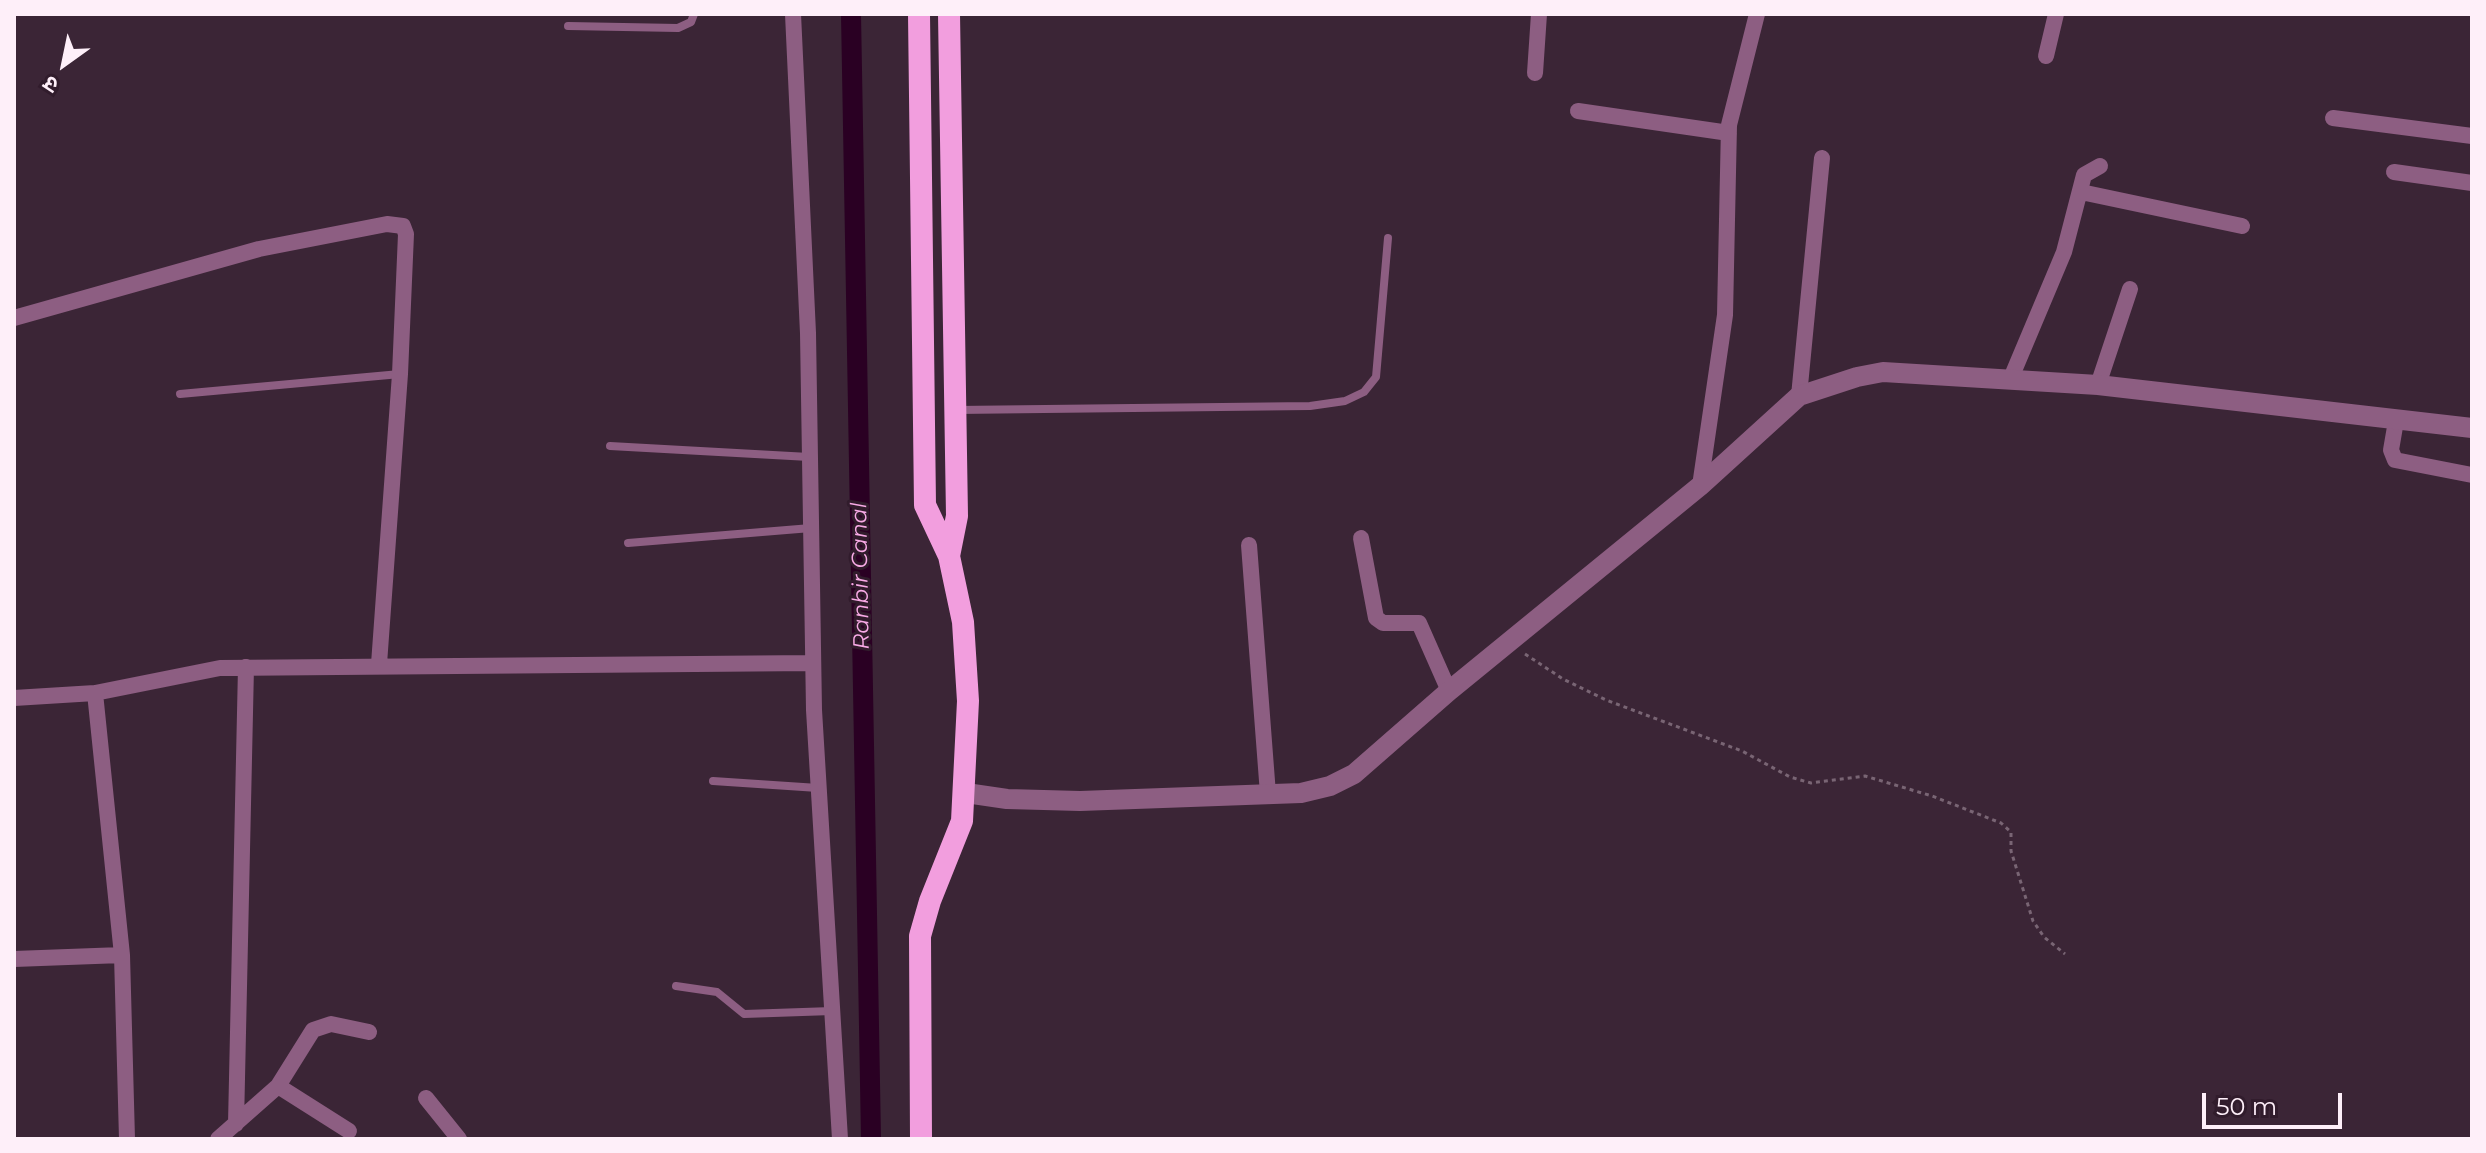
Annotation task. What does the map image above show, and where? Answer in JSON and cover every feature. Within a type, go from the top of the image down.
[{"type":"highway","points":[[919,14],[925,505],[949,556],[965,649],[966,793],[955,846],[930,901],[920,936],[921,1139]]},
{"type":"highway","points":[[949,14],[957,516],[949,556]]},
{"type":"street","points":[[793,14],[810,457],[818,788],[840,1139]]},
{"type":"street","points":[[1535,73],[1539,14]]},
{"type":"street","points":[[1700,486],[1725,315],[1729,133],[1734,100],[1757,14]]},
{"type":"street","points":[[2046,56],[2056,14]]},
{"type":"street","points":[[1578,111],[1729,133]]},
{"type":"street","points":[[2333,118],[2471,131]]},
{"type":"street","points":[[1799,396],[1822,158]]},
{"type":"street","points":[[2011,378],[2064,252],[2086,172],[2100,166]]},
{"type":"street","points":[[2394,172],[2472,183]]},
{"type":"street","points":[[2081,192],[2242,226]]},
{"type":"street","points":[[14,318],[259,249],[396,224],[403,226],[406,234],[400,374],[379,664]]},
{"type":"street","points":[[2098,385],[2130,289]]},
{"type":"street","points":[[966,793],[1007,799],[1080,801],[1301,793],[1330,786],[1354,774],[1449,691],[1700,486],[1799,396],[1839,382],[1883,372],[2011,378],[2098,385],[2472,428]]},
{"type":"street","points":[[2396,421],[2391,450],[2395,460],[2472,475]]},
{"type":"street","points":[[1361,538],[1376,618],[1383,623],[1419,623],[1449,691]]},
{"type":"street","points":[[1249,545],[1268,794]]},
{"type":"street","points":[[14,698],[95,693],[220,668],[379,664],[615,667],[813,663]]},
{"type":"street","points":[[236,1124],[246,667]]},
{"type":"street","points":[[95,693],[122,955],[127,1139]]},
{"type":"street","points":[[14,959],[122,955]]},
{"type":"street","points":[[218,1139],[278,1086],[317,1028],[331,1024],[369,1032]]},
{"type":"street","points":[[278,1086],[349,1131]]},
{"type":"street","points":[[426,1098],[453,1137]]},
{"type":"lane","points":[[568,26],[678,28],[691,22],[694,14]]},
{"type":"lane","points":[[955,410],[1310,406],[1345,401],[1364,392],[1376,377],[1388,238]]},
{"type":"lane","points":[[180,394],[400,374]]},
{"type":"lane","points":[[610,446],[810,457]]},
{"type":"lane","points":[[628,543],[811,528]]},
{"type":"lane","points":[[713,781],[818,788]]},
{"type":"lane","points":[[676,986],[717,992],[744,1014],[832,1011]]},
{"type":"path","points":[[1508,643],[1563,679],[1606,700],[1742,751],[1790,777],[1811,783],[1865,776],[1932,796],[2001,823],[2011,832],[2011,851],[2033,921],[2053,946],[2065,954]]},
{"type":"waterway","name":"Ranbir Canal","points":[[851,14],[871,1139]]}]
